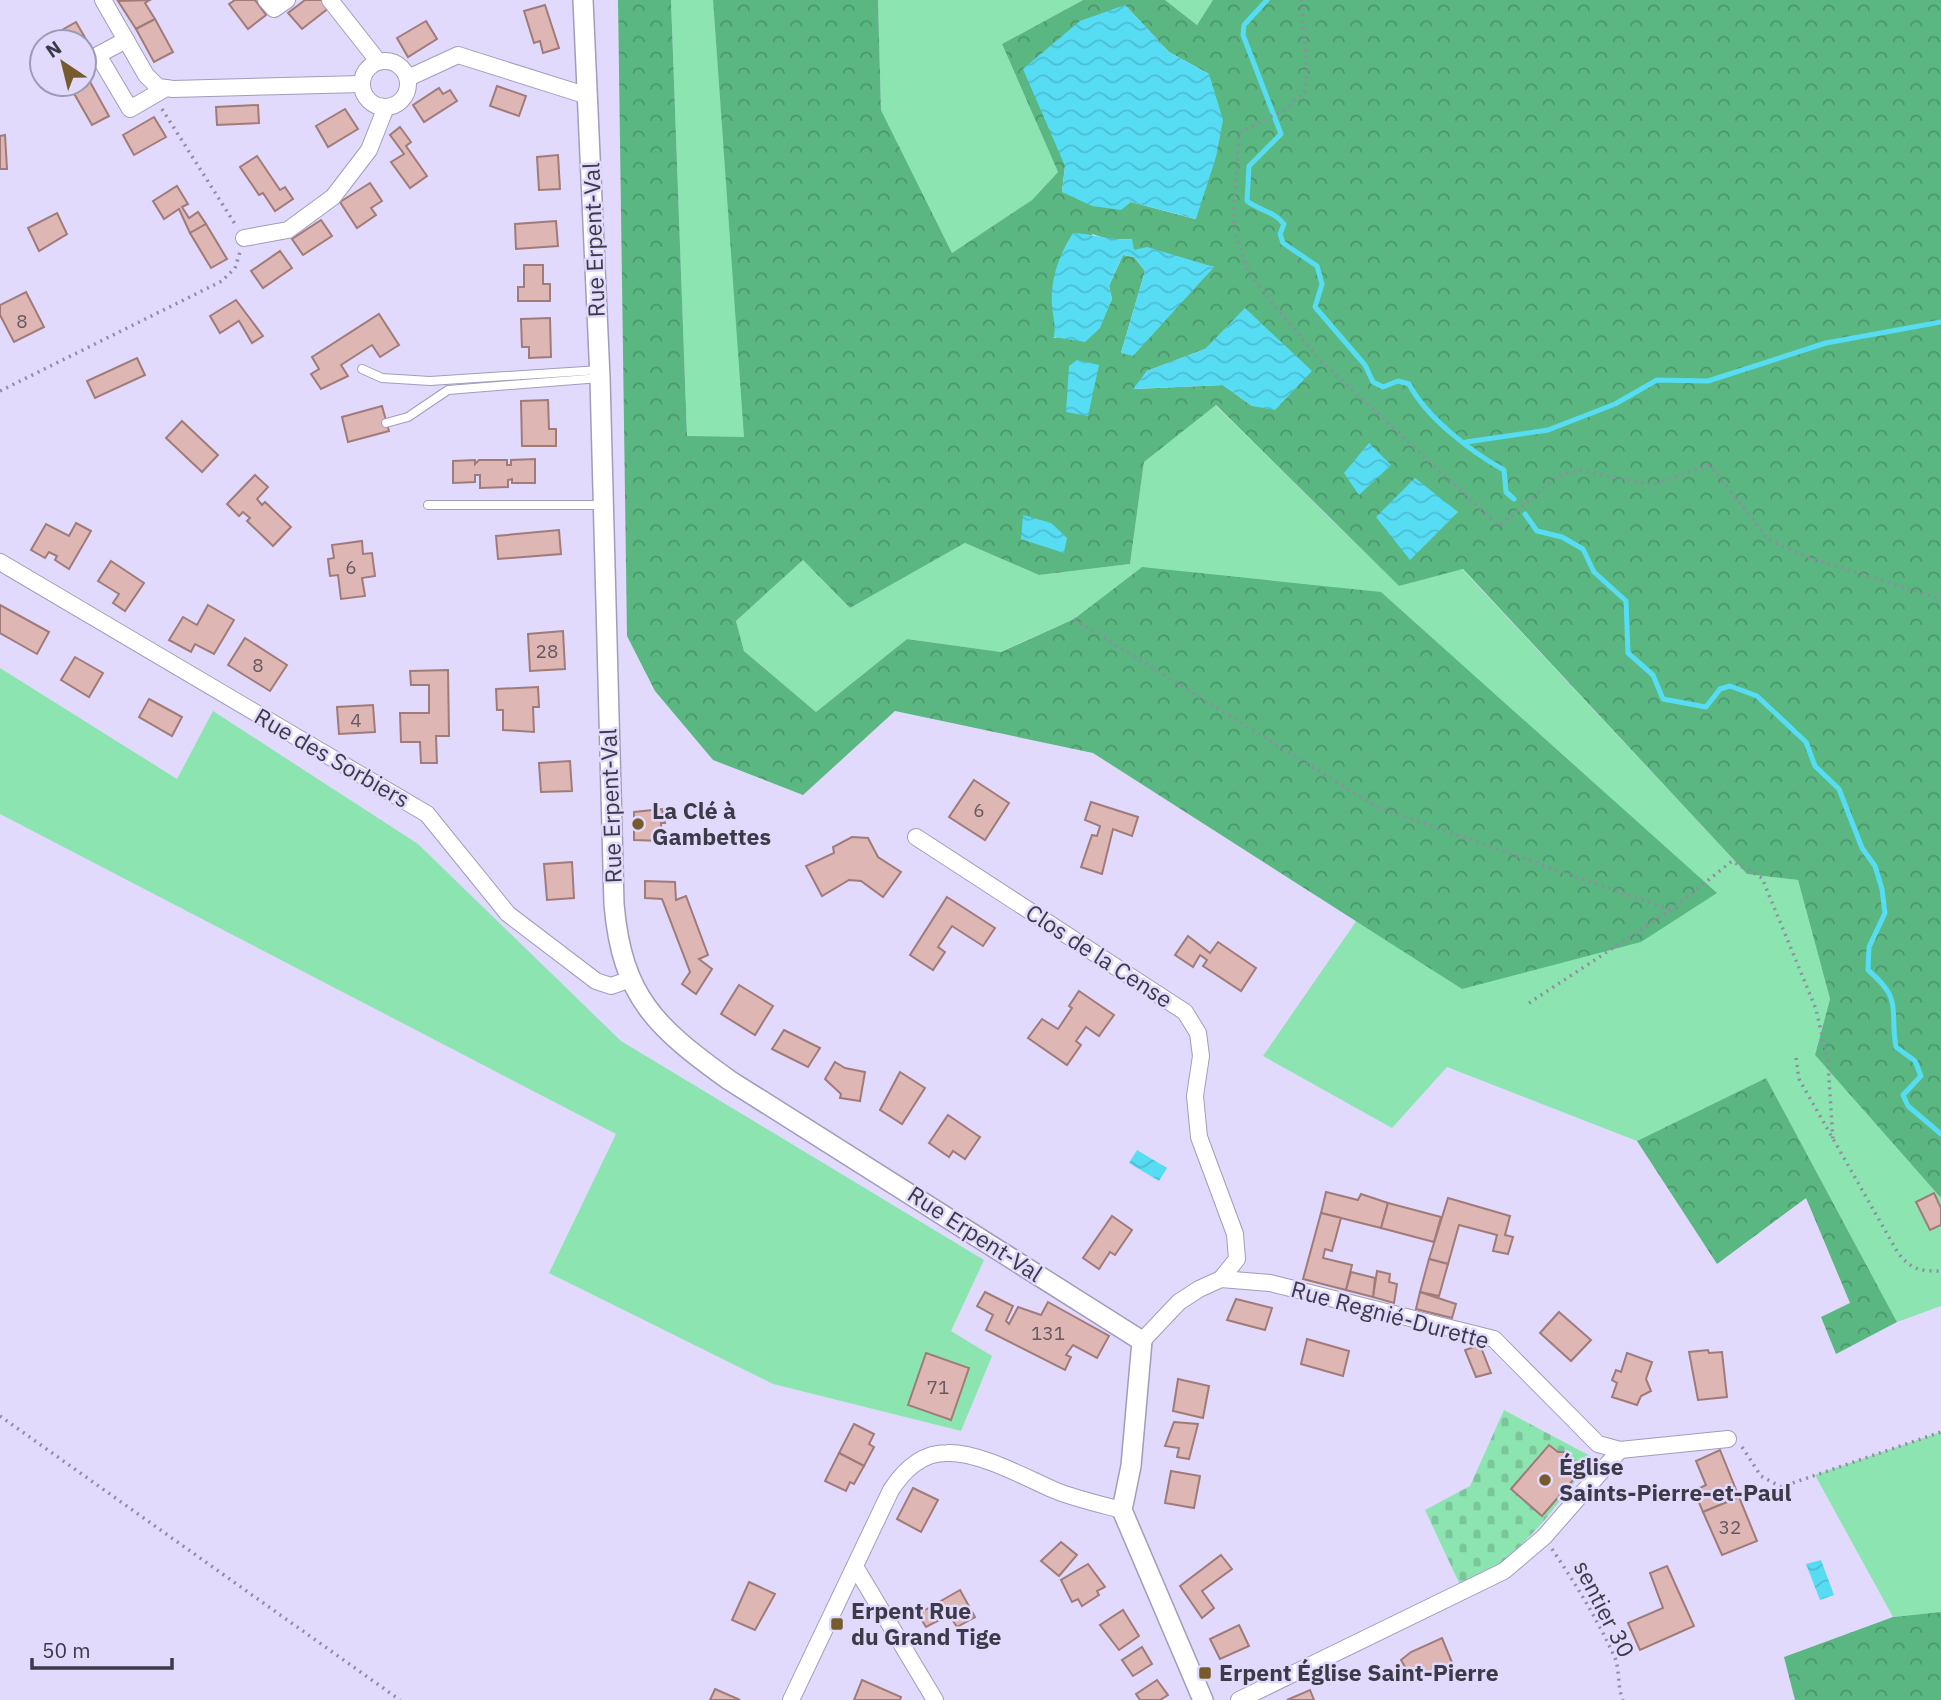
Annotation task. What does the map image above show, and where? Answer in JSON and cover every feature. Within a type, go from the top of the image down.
[{"type":"street","points":[[103,0],[146,75],[160,91]]},
{"type":"street","points":[[266,0],[274,9],[287,0]]},
{"type":"street","points":[[330,0],[378,61]]},
{"type":"street","name":"Rue Erpent-Val","points":[[583,0],[600,374],[614,904],[621,955],[631,979],[647,1010],[676,1042],[729,1080],[1142,1341]]},
{"type":"street","points":[[126,40],[98,55],[130,109],[160,91],[362,84]]},
{"type":"street","points":[[408,78],[458,55],[588,96]]},
{"type":"street","points":[[378,61],[391,61],[402,67],[408,78],[404,98],[386,107],[374,104],[366,96],[362,84],[369,66],[378,61]]},
{"type":"street","points":[[244,238],[288,230],[332,197],[369,149],[386,107]]},
{"type":"street","name":"Rue des Sorbiers","points":[[0,562],[427,814],[508,914],[596,981],[611,986],[631,979]]},
{"type":"street","name":"Clos de la Cense","points":[[916,837],[1185,1012],[1198,1034],[1201,1056],[1195,1096],[1199,1137],[1235,1234],[1237,1259],[1221,1279]]},
{"type":"street","points":[[1203,1700],[1122,1510],[1131,1466],[1142,1341],[1179,1302],[1221,1279]]},
{"type":"street","name":"Rue Regnié-Durette","points":[[1221,1279],[1270,1283],[1494,1339],[1598,1444],[1620,1450]]},
{"type":"street","points":[[1239,1700],[1504,1571],[1544,1537],[1620,1450],[1728,1439]]},
{"type":"street","points":[[791,1700],[891,1490],[906,1468],[929,1456],[948,1452],[976,1459],[1057,1491],[1122,1510]]},
{"type":"street","points":[[856,1568],[935,1700]]},
{"type":"lane","points":[[362,369],[382,378],[430,381],[600,374]]},
{"type":"lane","points":[[386,423],[408,417],[448,390],[600,374]]},
{"type":"lane","points":[[428,505],[604,505]]},
{"type":"path","points":[[1301,0],[1307,68],[1306,90],[1286,109],[1239,134],[1233,225],[1248,274],[1318,358],[1499,526],[1558,476],[1579,470],[1653,485],[1710,465],[1768,539],[1804,556],[1941,599]]},
{"type":"path","points":[[0,391],[222,281],[235,268],[244,238],[160,91]]},
{"type":"path","points":[[1074,619],[1377,807],[1671,910]]},
{"type":"path","points":[[1529,1003],[1671,910],[1732,861],[1762,878],[1816,1009],[1828,1063],[1833,1141]]},
{"type":"path","points":[[1796,1058],[1799,1079],[1898,1253],[1909,1267],[1920,1271],[1941,1271]]},
{"type":"path","points":[[0,1416],[400,1700]]},
{"type":"path","points":[[1728,1439],[1744,1449],[1761,1476],[1781,1487],[1941,1432]]},
{"type":"path","name":"sentier 30","points":[[1544,1537],[1570,1576],[1616,1661],[1617,1687],[1623,1700]]},
{"type":"green space","points":[[618,0],[671,0],[687,436],[744,437],[713,0],[878,0],[881,110],[952,253],[1032,200],[1058,172],[1002,44],[1083,0],[1165,0],[1197,25],[1213,0],[1941,0],[1941,1198],[1815,1055],[1830,999],[1798,880],[1747,874],[1463,569],[1399,586],[1216,405],[1144,462],[1130,564],[1039,575],[965,543],[850,608],[803,560],[736,621],[744,651],[816,712],[907,639],[1001,652],[1074,619],[1142,567],[1381,592],[1717,893],[1641,942],[1462,989],[1093,753],[895,711],[803,795],[713,760],[655,691],[627,636]],"holes":[[[1125,5],[1169,52],[1209,74],[1195,219],[1131,202],[1062,192],[1065,166]],[[1092,234],[1108,239],[1131,239],[1133,250],[1214,267],[1121,353],[1145,271],[1134,257],[1123,255],[1109,286],[1112,299],[1099,328],[1054,338],[1057,323]],[[1205,349],[1252,406],[1223,385],[1134,389],[1147,371]]]},
{"type":"green space","points":[[671,0],[713,0],[745,437],[687,437]]},
{"type":"green space","points":[[878,0],[1083,0],[1002,44],[1058,172],[1032,200],[952,253],[881,110]]},
{"type":"green space","points":[[1165,0],[1213,0],[1197,25]]},
{"type":"green space","points":[[1215,405],[1399,586],[1462,569],[1747,874],[1798,880],[1830,999],[1815,1055],[1941,1198],[1941,1306],[1897,1322],[1766,1078],[1637,1141],[1447,1067],[1392,1128],[1263,1056],[1357,920],[1462,989],[1142,567],[1074,619],[1000,652],[907,639],[816,712],[744,651],[736,621],[803,560],[850,608],[965,543],[1039,575],[1130,564],[1144,462]]},
{"type":"green space","points":[[0,668],[177,779],[213,711],[418,844],[621,1041],[984,1260],[951,1331],[992,1356],[961,1431],[773,1384],[549,1273],[616,1134],[0,814]]},
{"type":"green space","points":[[1766,1078],[1897,1322],[1836,1354],[1821,1317],[1850,1303],[1806,1198],[1717,1264],[1637,1141]]},
{"type":"green space","points":[[1504,1410],[1594,1458],[1543,1522],[1500,1567],[1460,1585],[1425,1510],[1470,1486]]},
{"type":"green space","points":[[1941,1432],[1941,1612],[1893,1617],[1815,1475]]},
{"type":"green space","points":[[1941,1612],[1941,1700],[1795,1700],[1784,1657],[1893,1617]]},
{"type":"water","points":[[1125,5],[1169,52],[1209,74],[1223,120],[1216,157],[1196,219],[1131,202],[1121,210],[1092,206],[1062,192],[1065,166],[1023,69],[1080,21]]},
{"type":"water","points":[[1073,233],[1132,239],[1134,250],[1147,247],[1214,267],[1133,356],[1121,353],[1145,271],[1134,257],[1123,255],[1109,286],[1112,299],[1100,328],[1085,342],[1054,337],[1054,276]]},
{"type":"water","points":[[1245,308],[1312,371],[1275,410],[1252,406],[1223,385],[1133,389],[1147,371],[1205,349]]},
{"type":"water","points":[[1077,360],[1099,365],[1088,416],[1066,412],[1069,366]]},
{"type":"water","points":[[1369,443],[1391,465],[1359,495],[1344,473]]},
{"type":"water","points":[[1415,478],[1458,512],[1410,560],[1376,517]]},
{"type":"water","points":[[1023,515],[1051,523],[1067,538],[1064,553],[1021,539]]},
{"type":"water","points":[[1137,1150],[1167,1168],[1159,1181],[1129,1163]]},
{"type":"water","points":[[1821,1560],[1834,1595],[1820,1600],[1806,1564]]},
{"type":"building","points":[[150,0],[145,3],[155,19],[136,29],[118,1]]},
{"type":"building","points":[[235,0],[255,0],[266,15],[248,29],[229,4]]},
{"type":"building","points":[[305,0],[324,0],[330,7],[302,29],[288,13]]},
{"type":"building","points":[[545,5],[559,48],[543,53],[540,41],[534,43],[524,11]]},
{"type":"building","points":[[155,19],[173,52],[154,62],[136,29]]},
{"type":"building","points":[[426,21],[437,39],[408,57],[397,38]]},
{"type":"building","points":[[76,22],[79,28],[66,28]]},
{"type":"building","points":[[497,86],[526,96],[519,116],[490,106]]},
{"type":"building","points":[[439,88],[443,94],[450,90],[457,101],[424,122],[413,105]]},
{"type":"building","points":[[98,96],[109,116],[92,125],[77,98]]},
{"type":"building","points":[[258,105],[259,123],[217,125],[216,107]]},
{"type":"building","points":[[345,109],[358,129],[328,147],[316,126]]},
{"type":"building","points":[[154,117],[166,137],[134,155],[123,135]]},
{"type":"building","points":[[400,127],[411,142],[406,146],[427,176],[410,188],[391,162],[404,154],[390,135]]},
{"type":"building","points":[[5,135],[7,169],[0,169],[0,136]]},
{"type":"building","points":[[558,155],[560,189],[539,190],[537,157]]},
{"type":"building","points":[[257,156],[280,190],[285,187],[293,199],[275,211],[263,193],[259,195],[240,167]]},
{"type":"building","points":[[370,183],[382,201],[371,208],[376,215],[357,228],[340,202]]},
{"type":"building","points":[[177,186],[188,204],[182,207],[189,218],[198,212],[206,224],[190,233],[179,209],[164,219],[153,201]]},
{"type":"building","points":[[57,213],[67,234],[39,251],[28,228]]},
{"type":"building","points":[[321,220],[332,236],[303,255],[292,239]]},
{"type":"building","points":[[556,221],[558,246],[516,249],[515,224]]},
{"type":"building","points":[[206,224],[227,259],[211,268],[190,233]]},
{"type":"building","points":[[280,251],[292,268],[263,288],[251,271]]},
{"type":"building","points":[[524,265],[543,265],[543,284],[550,284],[550,301],[518,301],[518,287],[524,287]]},
{"type":"building","points":[[26,292],[44,327],[14,342],[0,315],[0,305]]},
{"type":"building","points":[[236,300],[263,336],[252,343],[239,321],[220,333],[210,316]]},
{"type":"building","points":[[379,314],[399,345],[380,357],[372,345],[341,365],[348,376],[321,389],[311,374],[319,369],[312,357]]},
{"type":"building","points":[[550,318],[551,357],[529,358],[529,347],[522,347],[521,319]]},
{"type":"building","points":[[137,358],[145,375],[95,398],[87,381]]},
{"type":"building","points":[[548,400],[549,429],[556,429],[556,446],[522,446],[521,401]]},
{"type":"building","points":[[382,406],[389,431],[348,442],[342,417]]},
{"type":"building","points":[[182,421],[218,455],[202,472],[166,438]]},
{"type":"building","points":[[535,459],[535,483],[512,483],[512,479],[508,480],[508,487],[480,488],[480,475],[475,475],[475,482],[453,483],[453,461],[475,460],[475,464],[479,460],[507,460],[507,465],[511,465],[511,460]]},
{"type":"building","points":[[255,475],[268,487],[257,499],[262,505],[265,502],[291,527],[273,546],[247,521],[250,518],[243,512],[239,516],[227,504]]},
{"type":"building","points":[[76,523],[91,531],[69,569],[55,560],[57,556],[49,552],[45,558],[31,550],[46,524],[69,536]]},
{"type":"building","points":[[559,530],[561,554],[498,559],[496,536]]},
{"type":"building","points":[[362,541],[363,554],[372,553],[375,576],[362,578],[365,596],[341,599],[338,575],[330,576],[328,559],[334,558],[332,545]]},
{"type":"building","points":[[111,561],[144,583],[125,611],[113,603],[119,594],[98,581]]},
{"type":"building","points":[[0,605],[49,632],[37,654],[0,633]]},
{"type":"building","points":[[208,605],[234,620],[214,654],[195,644],[191,652],[169,640],[183,617],[197,625]]},
{"type":"building","points":[[563,631],[565,669],[530,671],[528,634]]},
{"type":"building","points":[[245,638],[287,665],[270,691],[228,665]]},
{"type":"building","points":[[75,657],[103,673],[89,697],[61,680]]},
{"type":"building","points":[[448,670],[449,736],[436,736],[437,763],[421,763],[420,742],[401,742],[400,713],[429,713],[429,685],[411,685],[410,671]]},
{"type":"building","points":[[538,687],[539,707],[533,707],[534,732],[503,730],[503,710],[497,710],[496,689]]},
{"type":"building","points":[[149,699],[182,717],[172,736],[139,717]]},
{"type":"building","points":[[373,705],[375,732],[339,734],[337,707]]},
{"type":"building","points":[[570,761],[572,791],[541,792],[539,763]]},
{"type":"building","points":[[974,780],[1009,803],[985,840],[949,817]]},
{"type":"building","points":[[1091,802],[1138,817],[1132,836],[1113,829],[1102,874],[1081,867],[1092,835],[1097,836],[1100,826],[1085,820]]},
{"type":"building","points":[[662,809],[665,823],[661,823],[662,841],[634,840],[634,812]]},
{"type":"building","points":[[852,837],[868,838],[878,857],[901,872],[883,897],[861,881],[849,880],[822,896],[806,866],[834,853],[833,847]]},
{"type":"building","points":[[572,862],[574,898],[547,900],[544,864]]},
{"type":"building","points":[[645,881],[675,882],[676,900],[686,896],[708,955],[699,959],[712,969],[696,994],[682,984],[690,972],[662,899],[645,898]]},
{"type":"building","points":[[947,897],[995,928],[983,946],[952,926],[938,947],[945,952],[933,970],[910,955]]},
{"type":"building","points":[[1188,936],[1210,953],[1218,942],[1256,968],[1241,991],[1203,966],[1207,960],[1200,955],[1193,967],[1175,955]]},
{"type":"building","points":[[739,985],[773,1006],[755,1035],[721,1014]]},
{"type":"building","points":[[1079,991],[1114,1015],[1099,1036],[1086,1027],[1076,1041],[1081,1045],[1067,1065],[1028,1038],[1042,1019],[1058,1029]]},
{"type":"building","points":[[784,1030],[820,1048],[808,1067],[772,1049]]},
{"type":"building","points":[[835,1062],[845,1068],[865,1072],[860,1101],[840,1098],[841,1094],[825,1079]]},
{"type":"building","points":[[900,1072],[925,1088],[902,1124],[880,1110]]},
{"type":"building","points":[[948,1115],[980,1137],[965,1159],[953,1151],[949,1157],[929,1143]]},
{"type":"building","points":[[1326,1192],[1358,1200],[1361,1194],[1388,1203],[1381,1228],[1321,1213]]},
{"type":"building","points":[[1934,1193],[1941,1208],[1941,1225],[1930,1230],[1916,1202]]},
{"type":"building","points":[[1448,1198],[1510,1216],[1505,1235],[1513,1237],[1508,1254],[1493,1251],[1497,1235],[1459,1225],[1448,1264],[1429,1259]]},
{"type":"building","points":[[1388,1203],[1441,1217],[1434,1242],[1381,1228]]},
{"type":"building","points":[[1321,1213],[1341,1218],[1332,1251],[1325,1249],[1323,1258],[1352,1265],[1346,1290],[1303,1279]]},
{"type":"building","points":[[1112,1216],[1132,1230],[1115,1255],[1110,1252],[1099,1269],[1083,1258]]},
{"type":"building","points":[[1429,1259],[1448,1264],[1439,1296],[1420,1292]]},
{"type":"building","points":[[1377,1271],[1390,1274],[1389,1282],[1397,1284],[1394,1303],[1373,1297]]},
{"type":"building","points":[[1351,1272],[1375,1278],[1373,1297],[1346,1290]]},
{"type":"building","points":[[985,1292],[1013,1306],[1006,1321],[1009,1324],[1018,1307],[1041,1315],[1048,1302],[1109,1336],[1097,1358],[1073,1345],[1066,1355],[1071,1357],[1065,1370],[986,1330],[993,1315],[977,1306]]},
{"type":"building","points":[[1420,1292],[1456,1304],[1452,1318],[1416,1309]]},
{"type":"building","points":[[1236,1299],[1272,1308],[1265,1330],[1227,1320]]},
{"type":"building","points":[[1559,1312],[1591,1340],[1571,1361],[1540,1333]]},
{"type":"building","points":[[1307,1339],[1349,1351],[1343,1376],[1301,1364]]},
{"type":"building","points":[[1480,1345],[1491,1373],[1476,1377],[1465,1350]]},
{"type":"building","points":[[1708,1350],[1709,1353],[1722,1352],[1727,1397],[1698,1400],[1689,1352]]},
{"type":"building","points":[[926,1353],[969,1368],[951,1420],[908,1405]]},
{"type":"building","points":[[1627,1353],[1652,1362],[1646,1379],[1651,1391],[1641,1396],[1637,1405],[1612,1397],[1617,1383],[1612,1380],[1616,1370],[1621,1372]]},
{"type":"building","points":[[1178,1379],[1209,1386],[1203,1418],[1173,1411]]},
{"type":"building","points":[[1174,1422],[1198,1424],[1189,1459],[1177,1457],[1179,1448],[1165,1446]]},
{"type":"building","points":[[854,1424],[874,1434],[869,1444],[874,1447],[864,1466],[839,1453]]},
{"type":"building","name":"Église Saints-Pierre-et-Paul","points":[[1549,1445],[1558,1452],[1564,1452],[1580,1472],[1542,1516],[1511,1489]]},
{"type":"building","points":[[1720,1450],[1739,1497],[1703,1512],[1694,1491],[1706,1485],[1696,1461]]},
{"type":"building","points":[[839,1453],[864,1466],[854,1484],[850,1482],[846,1491],[825,1481]]},
{"type":"building","points":[[1171,1471],[1200,1476],[1194,1508],[1165,1503]]},
{"type":"building","points":[[913,1488],[938,1500],[921,1532],[897,1519]]},
{"type":"building","points":[[1739,1497],[1757,1541],[1722,1555],[1703,1512]]},
{"type":"building","points":[[1061,1542],[1077,1555],[1059,1576],[1041,1561]]},
{"type":"building","points":[[1221,1555],[1232,1569],[1202,1591],[1214,1608],[1202,1618],[1180,1586]]},
{"type":"building","points":[[1088,1564],[1105,1587],[1097,1591],[1099,1595],[1082,1606],[1078,1599],[1072,1602],[1061,1580]]},
{"type":"building","points":[[1667,1566],[1694,1626],[1640,1650],[1628,1623],[1663,1608],[1650,1573]]},
{"type":"building","points":[[749,1582],[775,1594],[755,1630],[732,1620]]},
{"type":"building","points":[[960,1590],[975,1617],[957,1627],[949,1615],[926,1627],[918,1614]]},
{"type":"building","points":[[1123,1610],[1139,1636],[1119,1650],[1100,1625]]},
{"type":"building","points":[[1239,1625],[1249,1646],[1220,1659],[1210,1639]]},
{"type":"building","points":[[1442,1638],[1453,1665],[1412,1679],[1401,1660],[1411,1652]]},
{"type":"building","points":[[1142,1647],[1152,1664],[1133,1676],[1122,1660]]},
{"type":"building","points":[[862,1680],[901,1697],[900,1700],[854,1700]]},
{"type":"building","points":[[1157,1680],[1168,1695],[1160,1700],[1140,1700],[1136,1694]]},
{"type":"building","points":[[715,1689],[740,1700],[710,1700]]},
{"type":"building","points":[[1310,1690],[1314,1700],[1287,1700]]},
{"type":"waterway","points":[[1267,0],[1244,25],[1243,35],[1281,134],[1249,166],[1247,201],[1280,220],[1284,224],[1280,234],[1283,243],[1317,266],[1322,284],[1315,307],[1365,365],[1373,382],[1383,387],[1398,381],[1409,384],[1426,409],[1450,433],[1504,470],[1506,492],[1514,499]]},
{"type":"waterway","points":[[1466,442],[1548,430],[1615,404],[1657,380],[1708,381],[1826,343],[1941,322]]},
{"type":"waterway","points":[[1525,514],[1537,531],[1562,537],[1583,549],[1594,572],[1626,601],[1628,653],[1653,675],[1663,699],[1706,707],[1720,689],[1730,686],[1757,696],[1806,742],[1815,766],[1839,789],[1862,848],[1875,866],[1882,889],[1885,913],[1869,947],[1868,970],[1887,989],[1891,997],[1896,1047],[1915,1061],[1921,1076],[1903,1095],[1908,1106],[1941,1134]]},
{"type":"place","name":"La Clé à Gambettes","points":[[638,824]]},
{"type":"place","name":"Église Saints-Pierre-et-Paul","points":[[1545,1480]]},
{"type":"place","name":"Erpent Rue du Grand Tige","points":[[837,1624]]},
{"type":"place","name":"Erpent Église Saint-Pierre","points":[[1205,1673]]}]
